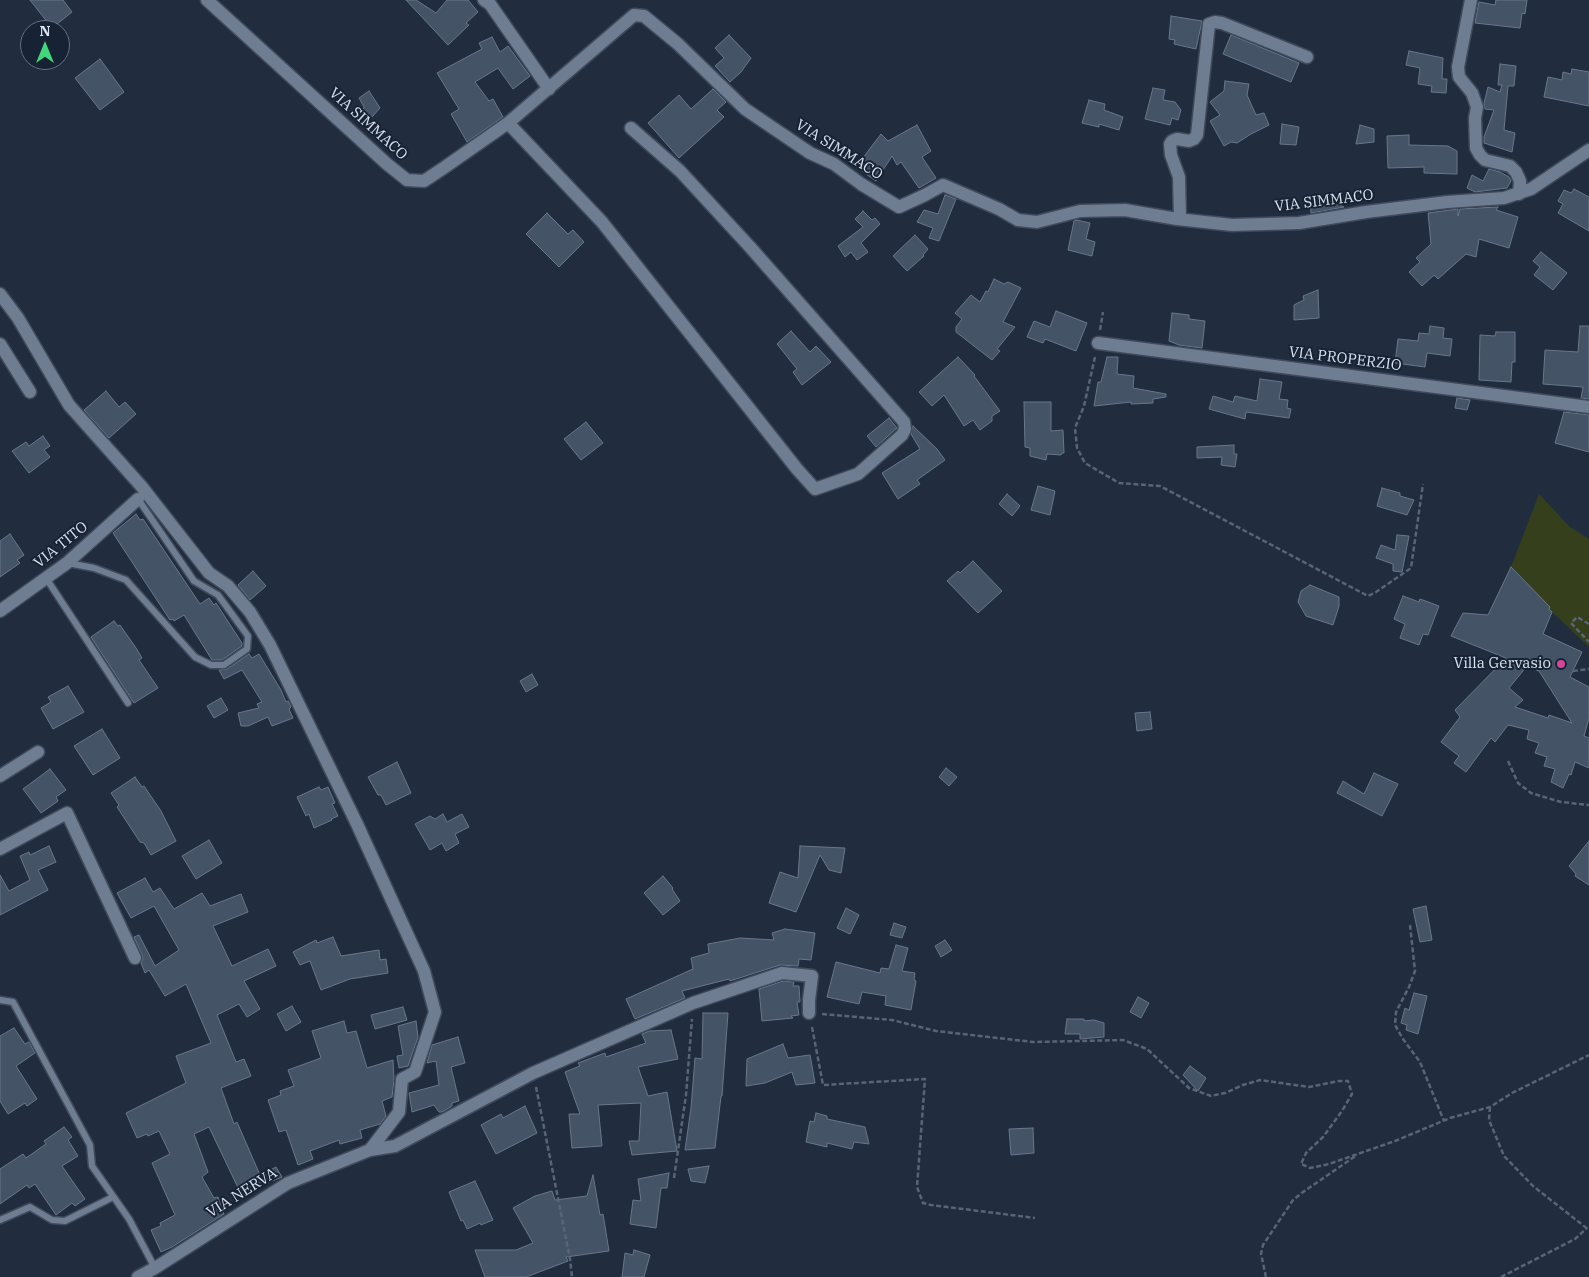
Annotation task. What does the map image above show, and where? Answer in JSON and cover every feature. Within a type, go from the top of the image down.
[{"type":"street","name":"VIA SIMMACO","points":[[206,0],[407,180],[424,181],[508,123],[634,15],[644,16],[678,44],[745,109],[810,153],[834,164],[899,207],[943,185],[999,209],[1018,220],[1037,222],[1080,211],[1124,210],[1232,225],[1299,223],[1447,202],[1504,198],[1531,189],[1589,150]]},
{"type":"street","points":[[484,0],[490,4],[549,89]]},
{"type":"street","points":[[1471,0],[1458,67],[1459,76],[1472,93],[1477,107],[1476,148],[1486,160],[1510,166],[1516,172],[1520,182],[1519,194]]},
{"type":"street","points":[[1180,219],[1179,177],[1171,155],[1170,144],[1177,139],[1189,141],[1197,135],[1209,24],[1215,22],[1222,23],[1307,56]]},
{"type":"street","points":[[508,123],[602,222],[797,469],[815,489],[858,474],[902,435],[905,429],[904,422],[750,247],[680,171],[631,128]]},
{"type":"street","points":[[0,294],[18,318],[69,405],[142,487],[209,572],[228,586],[250,612],[270,645],[352,815],[424,971],[435,1012],[415,1072],[402,1079],[399,1112],[370,1150]]},
{"type":"street","name":"VIA PROPERZIO","points":[[1098,343],[1589,407]]},
{"type":"street","points":[[0,344],[30,392]]},
{"type":"street","name":"VIA TITO","points":[[0,611],[67,563],[138,499]]},
{"type":"street","points":[[0,776],[38,752]]},
{"type":"street","points":[[0,849],[67,813],[135,958]]},
{"type":"street","name":"VIA NERVA","points":[[138,1277],[288,1182],[370,1150],[395,1146],[533,1073],[693,1003],[782,973],[812,976],[809,1012]]},
{"type":"lane","points":[[67,563],[94,568],[126,580],[195,657],[211,665],[224,664],[247,649],[248,636],[218,594],[194,581],[138,499]]},
{"type":"lane","points":[[46,578],[128,703]]},
{"type":"lane","points":[[0,1000],[13,1002],[90,1145],[92,1166],[129,1218],[155,1268]]},
{"type":"lane","points":[[0,1220],[30,1207],[52,1220],[65,1221],[113,1197]]},
{"type":"path","points":[[1098,343],[1084,406],[1075,428],[1077,448],[1085,463],[1119,483],[1160,486],[1368,596],[1411,568],[1423,484]]},
{"type":"path","points":[[1589,624],[1577,617],[1571,623],[1589,642]]},
{"type":"path","points":[[1572,671],[1589,669]]},
{"type":"path","points":[[1508,761],[1518,783],[1531,792],[1561,802],[1589,805]]},
{"type":"path","points":[[1410,926],[1415,971],[1396,1012],[1394,1025],[1420,1062],[1444,1121]]},
{"type":"path","points":[[674,1178],[686,1096],[693,1003]]},
{"type":"path","points":[[1035,1218],[923,1203],[917,1187],[925,1079],[823,1085],[809,1012],[892,1020],[936,1031],[1033,1042],[1123,1040],[1147,1049],[1188,1088],[1211,1096],[1260,1080],[1309,1087],[1348,1081],[1352,1094],[1323,1138],[1306,1153],[1301,1164],[1310,1168],[1328,1164],[1444,1121],[1490,1107],[1512,1093],[1589,1055]]},
{"type":"path","points":[[533,1073],[572,1277]]},
{"type":"path","points":[[1490,1107],[1489,1120],[1504,1156],[1532,1186],[1588,1229],[1575,1238],[1501,1277]]},
{"type":"path","points":[[1266,1277],[1261,1254],[1263,1245],[1293,1200],[1360,1153]]},
{"type":"green space","points":[[1539,494],[1570,527],[1589,539],[1589,647],[1549,609],[1550,607],[1511,567]]},
{"type":"building","points":[[30,0],[63,0],[72,12],[62,20],[46,20]]},
{"type":"building","points":[[406,0],[416,0],[436,13],[447,0],[468,0],[478,12],[466,23],[469,25],[448,45]]},
{"type":"building","points":[[1496,0],[1527,0],[1525,14],[1522,13],[1520,28],[1475,23],[1479,2],[1495,5]]},
{"type":"building","points":[[1171,16],[1202,21],[1196,49],[1174,44],[1175,40],[1169,39]]},
{"type":"building","points":[[729,35],[751,58],[741,72],[730,82],[715,66],[724,58],[715,48]]},
{"type":"building","points":[[1231,35],[1299,63],[1291,82],[1223,54]]},
{"type":"building","points":[[492,37],[500,52],[508,46],[530,76],[513,89],[498,68],[475,82],[489,101],[493,99],[503,117],[467,142],[451,114],[459,109],[437,73],[482,49],[479,43]]},
{"type":"building","points":[[1409,51],[1443,58],[1442,79],[1447,79],[1446,93],[1431,92],[1432,86],[1418,84],[1420,68],[1406,65]]},
{"type":"building","points":[[100,59],[124,92],[100,110],[75,78]]},
{"type":"building","points":[[1500,64],[1516,66],[1514,86],[1508,86],[1504,130],[1515,133],[1512,152],[1484,143],[1484,137],[1494,110],[1485,109],[1484,103],[1488,87],[1500,92],[1502,85],[1498,85]]},
{"type":"building","points":[[1572,69],[1589,72],[1589,106],[1544,97],[1548,77],[1562,80],[1563,72],[1571,74]]},
{"type":"building","points":[[1225,81],[1249,84],[1247,95],[1256,115],[1264,113],[1269,125],[1237,143],[1231,142],[1224,146],[1210,121],[1220,115],[1210,102],[1224,91]]},
{"type":"building","points":[[1153,88],[1165,90],[1163,100],[1175,102],[1181,110],[1178,120],[1172,118],[1170,125],[1145,119]]},
{"type":"building","points":[[713,89],[726,102],[717,110],[724,117],[679,158],[648,123],[679,95],[691,109]]},
{"type":"building","points":[[369,91],[380,108],[372,117],[363,110],[364,107],[359,98]]},
{"type":"building","points":[[1089,100],[1105,104],[1104,110],[1123,117],[1119,130],[1099,124],[1099,127],[1082,123]]},
{"type":"building","points":[[1282,124],[1299,127],[1296,145],[1280,144]]},
{"type":"building","points":[[917,125],[931,151],[922,157],[936,178],[919,188],[901,162],[897,165],[892,156],[876,181],[856,167],[881,134],[888,141]]},
{"type":"building","points":[[1360,125],[1374,129],[1374,142],[1356,144]]},
{"type":"building","points":[[1409,135],[1409,145],[1448,146],[1457,151],[1457,174],[1424,173],[1424,167],[1388,168],[1387,136]]},
{"type":"building","points":[[1489,169],[1509,177],[1511,181],[1507,188],[1475,192],[1467,188],[1472,175],[1483,181]]},
{"type":"building","points":[[1574,189],[1589,197],[1589,231],[1558,213],[1563,204],[1558,201],[1564,190],[1571,193]]},
{"type":"building","points":[[945,195],[956,199],[939,241],[929,238],[933,228],[917,222],[924,210],[938,214]]},
{"type":"building","points":[[1320,196],[1344,207],[1311,213],[1310,197]]},
{"type":"building","points":[[1498,207],[1496,210],[1518,217],[1509,248],[1479,239],[1476,257],[1466,254],[1438,279],[1434,275],[1422,286],[1409,272],[1420,262],[1416,258],[1431,244],[1428,213],[1458,209],[1458,216],[1460,209]]},
{"type":"building","points":[[863,211],[872,220],[875,218],[880,224],[861,243],[868,252],[857,260],[851,252],[845,257],[838,246],[863,227],[855,219]]},
{"type":"building","points":[[547,213],[568,234],[573,230],[584,242],[559,267],[526,234]]},
{"type":"building","points":[[1074,221],[1090,223],[1086,239],[1095,242],[1092,256],[1068,250]]},
{"type":"building","points":[[915,235],[928,249],[924,256],[907,271],[893,256]]},
{"type":"building","points":[[1541,252],[1567,273],[1553,290],[1534,275],[1540,267],[1533,261]]},
{"type":"building","points":[[994,279],[1004,284],[1008,282],[1021,288],[1003,322],[1015,327],[997,349],[1000,351],[992,360],[956,332],[956,327],[962,319],[955,313],[971,295],[980,302],[986,291],[988,292]]},
{"type":"building","points":[[1318,290],[1319,318],[1294,320],[1294,305],[1304,300],[1303,296]]},
{"type":"building","points":[[1056,311],[1087,323],[1076,351],[1045,339],[1043,343],[1027,337],[1034,321],[1050,327]]},
{"type":"building","points":[[1172,313],[1189,315],[1189,319],[1205,321],[1202,348],[1179,345],[1169,341]]},
{"type":"building","points":[[1430,326],[1444,328],[1443,338],[1452,339],[1450,356],[1427,353],[1425,367],[1395,363],[1398,339],[1418,341],[1419,333],[1429,334]]},
{"type":"building","points":[[1580,326],[1589,326],[1589,399],[1581,398],[1583,387],[1543,384],[1545,350],[1578,352]]},
{"type":"building","points":[[791,331],[810,352],[816,346],[831,362],[802,385],[793,372],[797,369],[777,344]]},
{"type":"building","points":[[1496,332],[1515,332],[1515,362],[1512,362],[1511,382],[1479,380],[1480,335],[1495,336]]},
{"type":"building","points":[[958,357],[975,375],[1000,411],[992,416],[992,421],[980,430],[973,420],[964,426],[944,395],[932,406],[919,392]]},
{"type":"building","points":[[1107,357],[1118,357],[1117,374],[1134,376],[1133,388],[1166,394],[1166,397],[1153,399],[1153,403],[1131,404],[1131,402],[1094,406],[1098,382],[1101,382]]},
{"type":"building","points":[[1260,379],[1282,382],[1279,399],[1288,400],[1287,408],[1291,409],[1289,418],[1246,412],[1245,419],[1209,409],[1213,396],[1233,402],[1235,396],[1257,401]]},
{"type":"building","points":[[106,391],[119,407],[125,402],[136,414],[109,438],[84,410]]},
{"type":"building","points":[[1457,398],[1470,400],[1467,410],[1455,408]]},
{"type":"building","points":[[1024,402],[1051,402],[1051,431],[1063,430],[1064,453],[1061,455],[1047,454],[1046,460],[1030,456],[1030,448],[1025,447]]},
{"type":"building","points":[[1564,412],[1589,415],[1589,452],[1555,443]]},
{"type":"building","points":[[889,418],[897,428],[876,447],[867,436]]},
{"type":"building","points":[[586,422],[603,443],[581,460],[564,439]]},
{"type":"building","points":[[913,426],[937,449],[945,460],[917,480],[920,484],[898,499],[882,473],[920,449],[911,434]]},
{"type":"building","points":[[43,436],[50,446],[44,450],[50,457],[29,473],[12,451],[26,442],[29,446]]},
{"type":"building","points":[[1234,445],[1234,454],[1237,454],[1235,467],[1221,465],[1222,457],[1197,458],[1197,447]]},
{"type":"building","points":[[1038,486],[1055,491],[1050,515],[1031,510]]},
{"type":"building","points":[[1382,488],[1400,493],[1400,496],[1414,500],[1407,515],[1377,506]]},
{"type":"building","points":[[1007,494],[1020,506],[1012,516],[999,504]]},
{"type":"building","points":[[136,514],[140,520],[143,519],[200,604],[209,598],[214,605],[216,603],[242,643],[242,646],[222,660],[212,660],[184,615],[174,621],[173,619],[170,620],[113,533]]},
{"type":"building","points":[[10,534],[24,555],[17,560],[20,563],[0,577],[0,541]]},
{"type":"building","points":[[1397,535],[1409,536],[1402,572],[1393,571],[1393,564],[1376,558],[1381,545],[1395,550]]},
{"type":"building","points":[[973,561],[1002,591],[978,613],[947,581],[958,571],[960,573]]},
{"type":"building","points":[[1511,567],[1550,607],[1549,609],[1552,612],[1543,634],[1582,652],[1570,677],[1589,687],[1589,718],[1584,736],[1589,738],[1589,768],[1575,762],[1571,775],[1569,774],[1563,788],[1551,782],[1555,769],[1544,766],[1547,757],[1535,753],[1539,743],[1527,739],[1529,730],[1508,725],[1495,742],[1491,738],[1466,772],[1454,763],[1459,756],[1441,742],[1460,717],[1455,710],[1506,658],[1451,636],[1463,613],[1488,615]],"holes":[[[1527,666],[1539,671],[1572,723],[1549,715],[1548,718],[1515,707],[1523,700],[1509,688]]]},
{"type":"building","points":[[253,571],[266,586],[250,600],[238,585]]},
{"type":"building","points":[[1310,585],[1339,597],[1339,606],[1333,625],[1306,616],[1298,602],[1301,591]]},
{"type":"building","points":[[1403,596],[1419,602],[1420,599],[1439,606],[1428,635],[1423,634],[1419,645],[1400,638],[1405,624],[1394,619]]},
{"type":"building","points":[[114,621],[118,626],[120,625],[136,648],[142,658],[139,660],[158,688],[134,703],[91,637]]},
{"type":"building","points":[[249,654],[252,658],[259,654],[281,690],[286,702],[288,701],[293,718],[272,726],[268,717],[248,726],[241,726],[238,713],[259,708],[257,704],[262,702],[242,670],[224,679],[219,670],[227,669]]},
{"type":"building","points":[[532,674],[538,685],[526,692],[520,681]]},
{"type":"building","points":[[68,686],[84,712],[53,729],[41,708],[51,702],[48,697]]},
{"type":"building","points":[[221,698],[228,710],[214,718],[207,706]]},
{"type":"building","points":[[1150,712],[1152,729],[1137,731],[1135,713]]},
{"type":"building","points":[[102,729],[120,758],[93,775],[74,746]]},
{"type":"building","points":[[397,762],[411,793],[386,805],[368,777]]},
{"type":"building","points":[[946,768],[957,777],[949,786],[939,777]]},
{"type":"building","points":[[50,769],[66,790],[56,797],[58,801],[41,813],[23,789]]},
{"type":"building","points":[[1374,773],[1398,784],[1382,816],[1337,793],[1343,781],[1364,794]]},
{"type":"building","points":[[135,777],[142,787],[144,786],[161,811],[176,841],[151,855],[117,807],[119,805],[111,793]]},
{"type":"building","points":[[319,787],[321,790],[328,787],[335,803],[332,804],[338,816],[314,828],[309,814],[306,816],[297,797]]},
{"type":"building","points":[[443,814],[447,822],[462,814],[469,827],[455,834],[459,843],[446,851],[442,843],[430,850],[415,824],[430,816],[435,819]]},
{"type":"building","points":[[209,840],[222,863],[196,879],[182,856]]},
{"type":"building","points":[[1589,841],[1589,885],[1575,876],[1576,874],[1569,866]]},
{"type":"building","points":[[49,846],[56,862],[38,870],[48,890],[0,915],[0,875],[9,891],[30,880],[20,856],[29,852],[30,855]]},
{"type":"building","points":[[800,846],[845,848],[841,873],[829,870],[820,855],[796,912],[769,903],[780,872],[798,878]]},
{"type":"building","points":[[663,876],[673,888],[680,901],[663,915],[644,893]]},
{"type":"building","points":[[145,878],[153,892],[160,888],[174,909],[202,893],[210,906],[241,894],[248,912],[213,926],[232,966],[268,949],[276,966],[244,981],[260,1009],[247,1017],[239,1004],[217,1015],[236,1062],[244,1059],[251,1076],[221,1088],[234,1124],[237,1122],[260,1175],[276,1167],[282,1177],[241,1194],[209,1127],[194,1134],[208,1172],[202,1177],[214,1198],[218,1197],[224,1214],[161,1252],[151,1230],[161,1226],[160,1223],[175,1215],[152,1163],[170,1154],[159,1131],[137,1138],[126,1113],[186,1083],[176,1056],[211,1043],[186,984],[165,996],[149,970],[145,973],[141,963],[142,955],[134,937],[139,935],[155,966],[179,950],[154,906],[131,918],[117,893]]},
{"type":"building","points":[[1426,906],[1432,940],[1420,942],[1413,909]]},
{"type":"building","points":[[846,908],[859,915],[850,934],[837,928]]},
{"type":"building","points":[[894,923],[906,927],[902,938],[890,935]]},
{"type":"building","points":[[785,929],[815,933],[811,960],[799,959],[798,966],[780,965],[730,981],[729,979],[682,991],[685,998],[635,1019],[626,999],[693,969],[691,958],[709,953],[708,944],[740,938],[774,940],[772,933]]},
{"type":"building","points":[[333,937],[341,956],[379,950],[380,960],[386,959],[388,973],[350,979],[321,990],[310,961],[300,965],[293,952],[316,940],[317,943]]},
{"type":"building","points":[[945,940],[952,950],[941,957],[935,946]]},
{"type":"building","points":[[896,945],[908,948],[902,971],[915,973],[914,980],[916,981],[911,1010],[885,1005],[886,996],[862,992],[859,1004],[827,997],[836,962],[880,973],[881,968],[889,969]]},
{"type":"building","points":[[783,981],[794,982],[793,986],[799,986],[800,1002],[797,1002],[799,1015],[791,1016],[793,1018],[762,1021],[759,989]]},
{"type":"building","points":[[1414,993],[1427,996],[1418,1034],[1406,1030],[1407,1025],[1401,1023],[1405,1008],[1409,1010]]},
{"type":"building","points":[[1138,997],[1149,1003],[1141,1018],[1130,1012]]},
{"type":"building","points":[[292,1006],[301,1022],[286,1031],[277,1014]]},
{"type":"building","points":[[403,1007],[407,1020],[375,1029],[371,1015]]},
{"type":"building","points":[[703,1013],[728,1013],[722,1096],[715,1148],[685,1150],[695,1058],[702,1059]]},
{"type":"building","points":[[1067,1019],[1094,1020],[1104,1023],[1104,1037],[1080,1039],[1080,1034],[1065,1034]]},
{"type":"building","points":[[344,1021],[347,1033],[356,1031],[367,1068],[393,1060],[394,1080],[392,1097],[382,1101],[386,1116],[380,1124],[360,1130],[362,1138],[340,1144],[339,1140],[310,1151],[313,1159],[298,1165],[286,1130],[279,1132],[268,1100],[281,1095],[280,1091],[294,1086],[288,1070],[321,1058],[312,1031]]},
{"type":"building","points":[[416,1021],[418,1037],[408,1066],[399,1068],[397,1056],[403,1055],[398,1026]]},
{"type":"building","points":[[14,1028],[25,1044],[29,1042],[35,1053],[16,1066],[37,1099],[27,1106],[25,1103],[8,1114],[0,1101],[0,1036]]},
{"type":"building","points":[[671,1030],[678,1059],[638,1067],[648,1096],[667,1092],[677,1151],[632,1155],[629,1141],[639,1141],[641,1103],[598,1105],[602,1146],[572,1148],[569,1114],[580,1114],[565,1072],[580,1066],[578,1063],[605,1053],[606,1057],[646,1043],[642,1034],[649,1031]]},
{"type":"building","points":[[458,1037],[465,1063],[451,1067],[459,1101],[452,1103],[452,1106],[442,1112],[439,1112],[434,1105],[412,1112],[409,1093],[439,1085],[436,1061],[427,1063],[432,1045]]},
{"type":"building","points":[[783,1044],[788,1058],[810,1055],[815,1083],[796,1085],[792,1072],[765,1083],[746,1086],[747,1059]]},
{"type":"building","points":[[1190,1066],[1206,1078],[1198,1091],[1183,1075]]},
{"type":"building","points":[[525,1106],[537,1133],[496,1154],[481,1125],[501,1114],[503,1118]]},
{"type":"building","points":[[816,1113],[827,1116],[827,1119],[865,1127],[869,1144],[854,1142],[852,1149],[827,1143],[827,1147],[806,1142],[810,1121],[814,1122]]},
{"type":"building","points":[[64,1127],[72,1137],[68,1140],[78,1156],[62,1166],[85,1199],[75,1206],[72,1203],[56,1215],[35,1184],[29,1188],[27,1185],[0,1204],[0,1169],[23,1154],[26,1158],[46,1144],[44,1141]]},
{"type":"building","points":[[1033,1128],[1034,1153],[1011,1155],[1009,1129]]},
{"type":"building","points":[[709,1166],[705,1183],[691,1181],[688,1169]]},
{"type":"building","points":[[669,1173],[667,1188],[661,1188],[656,1228],[630,1224],[633,1200],[641,1201],[638,1179]]},
{"type":"building","points":[[593,1175],[600,1215],[603,1214],[609,1251],[566,1257],[568,1261],[526,1277],[485,1277],[475,1250],[516,1250],[533,1243],[513,1208],[535,1196],[552,1191],[555,1200],[587,1196]]},
{"type":"building","points":[[475,1181],[493,1220],[467,1229],[463,1220],[461,1221],[449,1192]]},
{"type":"building","points":[[634,1250],[650,1255],[644,1277],[622,1277],[625,1253],[633,1255]]},
{"type":"place","name":"Villa Gervasio","points":[[1561,664]]}]
